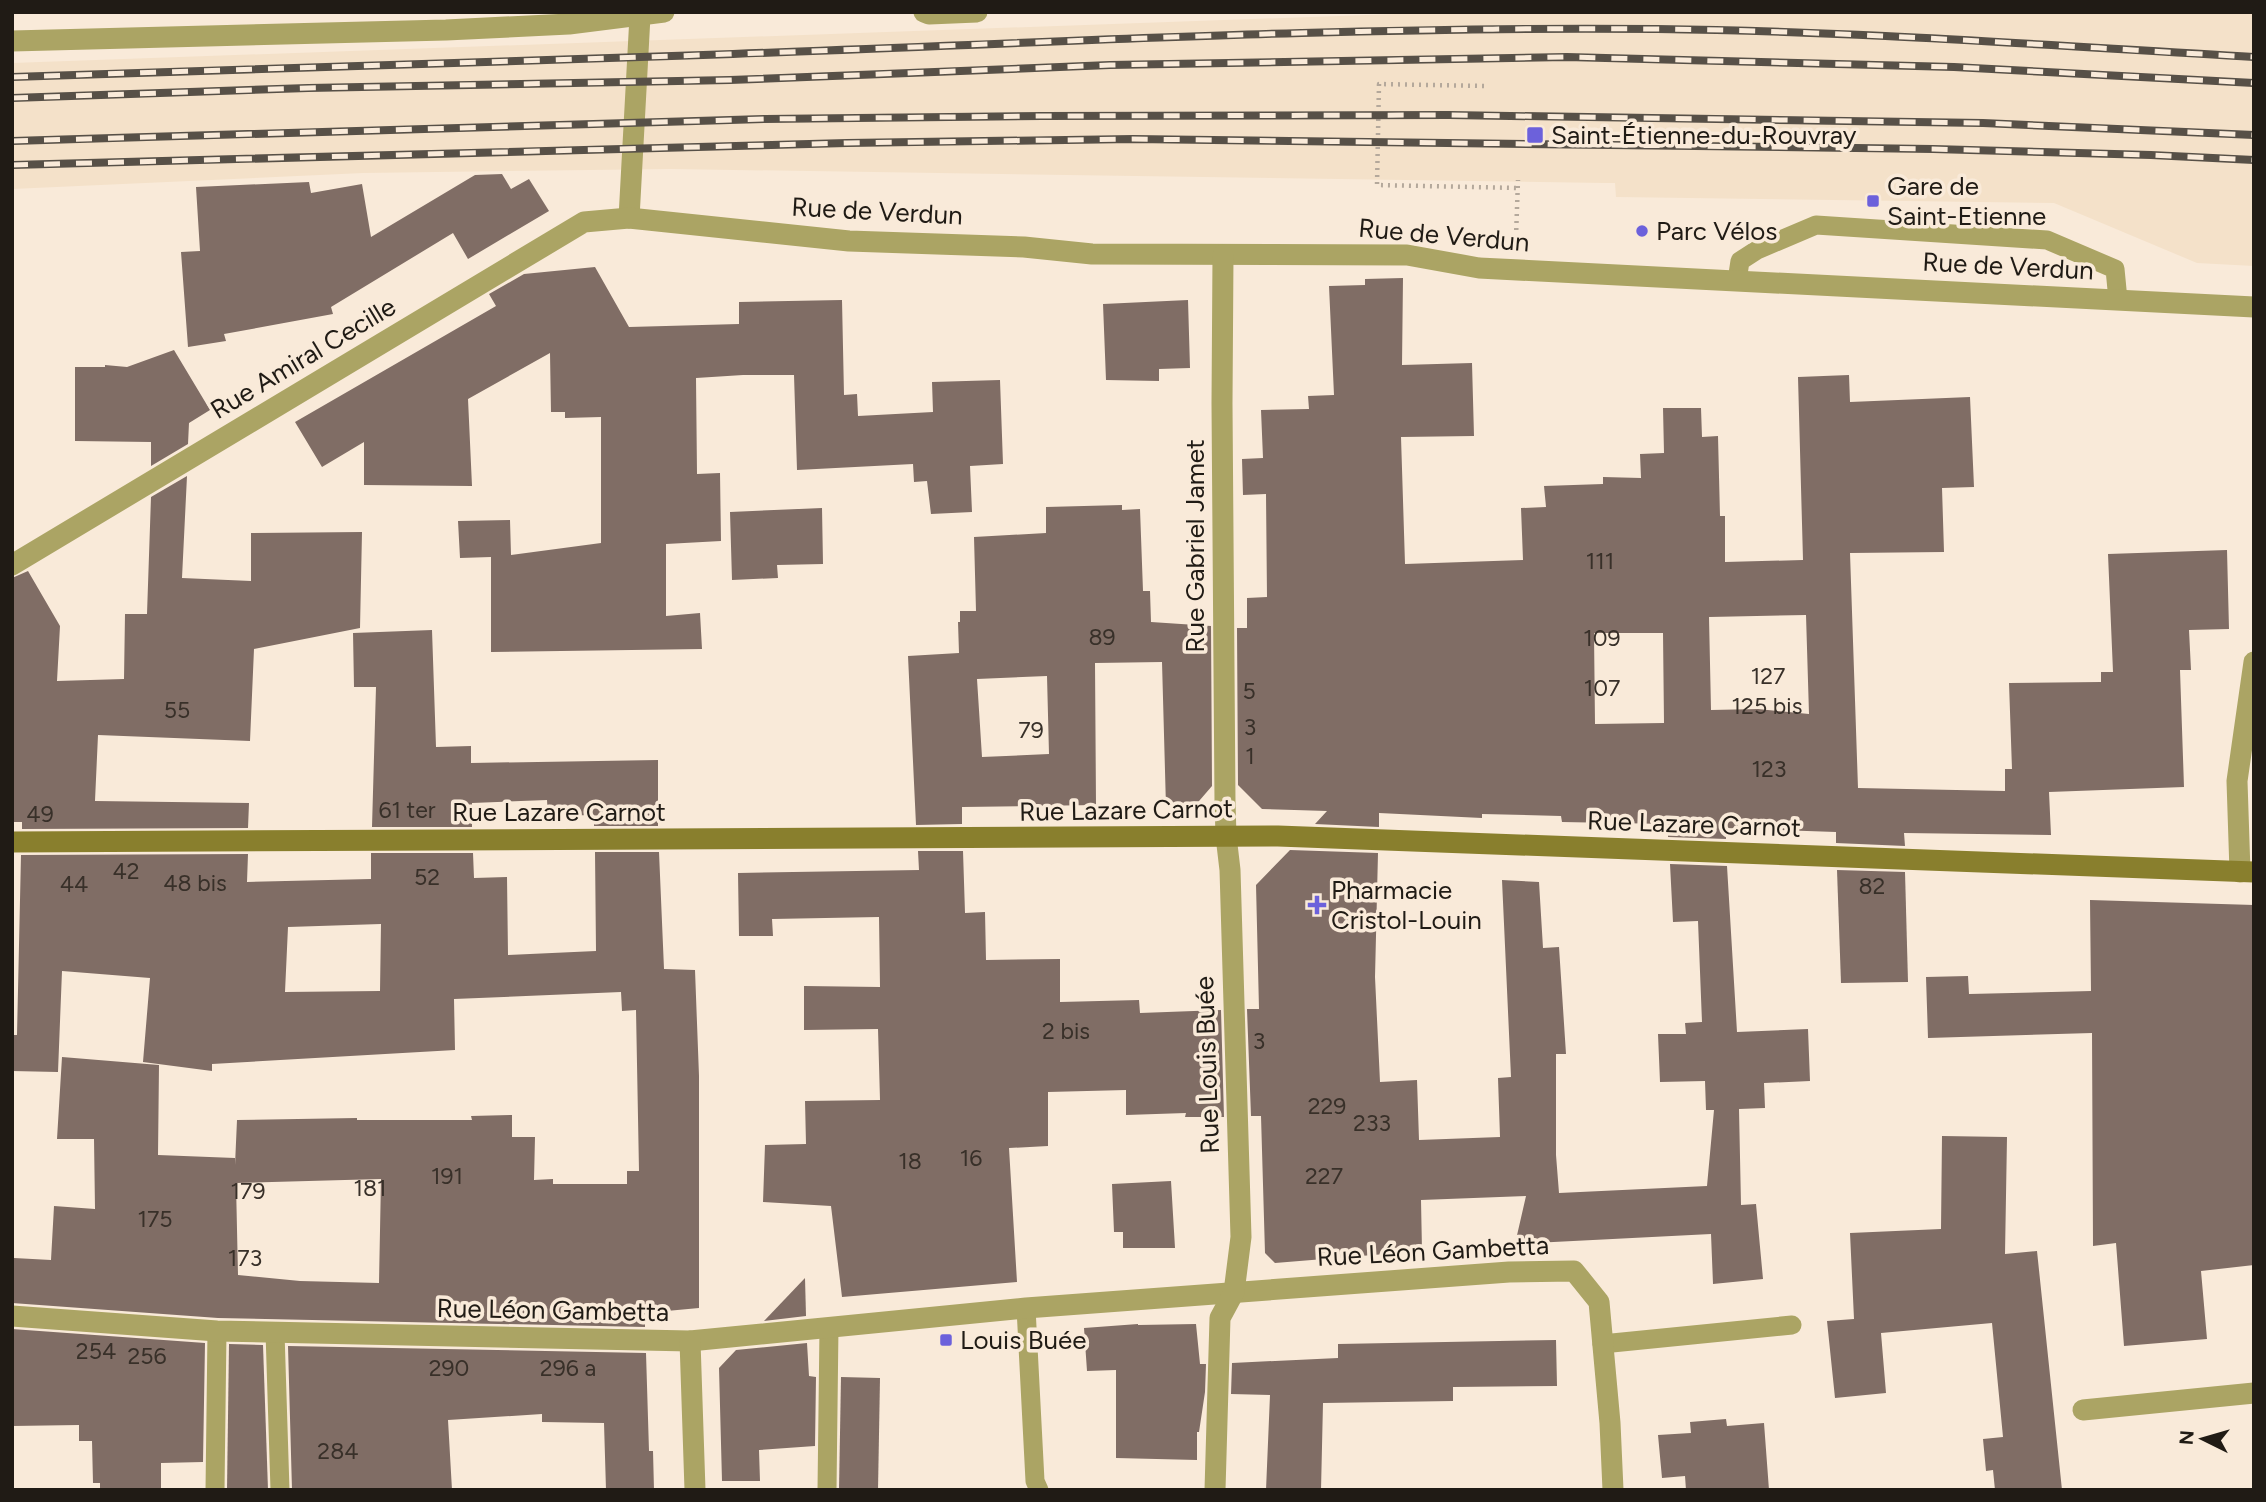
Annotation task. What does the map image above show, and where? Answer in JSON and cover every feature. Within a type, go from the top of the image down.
[{"type":"street","points":[[12,41],[446,30],[569,24],[664,12]]},
{"type":"street","points":[[924,12],[977,12]]},
{"type":"street","points":[[629,218],[640,16]]},
{"type":"street","name":"Rue de Verdun","points":[[629,218],[849,241],[1024,247],[1093,254],[1407,255],[1479,268],[2254,307]]},
{"type":"street","name":"Rue Amiral Cecille","points":[[12,565],[584,222],[629,218]]},
{"type":"street","name":"Rue Gabriel Jamet","points":[[1223,255],[1226,836]]},
{"type":"street","name":"Rue Lazare Carnot","points":[[12,842],[1145,839],[1226,836],[2247,872],[2237,781],[2254,662]]},
{"type":"street","name":"Rue Louis Buée","points":[[1226,836],[1230,870],[1241,1237],[1234,1292]]},
{"type":"street","name":"Rue Léon Gambetta","points":[[12,1316],[217,1331],[690,1341],[1026,1308],[1509,1272],[1574,1271],[1599,1301],[1613,1490]]},
{"type":"street","points":[[1215,1490],[1220,1318],[1234,1292]]},
{"type":"street","points":[[690,1341],[695,1490]]},
{"type":"street","points":[[2083,1410],[2254,1393]]},
{"type":"lane","points":[[1737,281],[1740,261],[1757,250],[1816,225],[2047,240],[2115,269],[2118,300]]},
{"type":"lane","points":[[1026,1308],[1035,1481],[1039,1490]]},
{"type":"lane","points":[[1602,1344],[1792,1325]]},
{"type":"lane","points":[[827,1490],[829,1327]]},
{"type":"lane","points":[[215,1490],[217,1331]]},
{"type":"lane","points":[[275,1332],[280,1490]]},
{"type":"path","points":[[1484,86],[1379,84],[1377,185],[1518,188]]},
{"type":"path","points":[[1515,270],[1518,180]]},
{"type":"shaded area","points":[[1450,12],[2254,12],[2254,266],[2197,263],[2054,203],[1616,197],[1615,183],[671,169],[363,173],[12,189],[12,63]]},
{"type":"building","points":[[502,174],[511,189],[529,179],[549,211],[468,259],[453,233],[331,307],[333,314],[224,334],[226,341],[188,347],[181,252],[200,251],[196,187],[309,182],[311,193],[362,184],[371,237],[475,175]]},
{"type":"building","points":[[595,267],[629,327],[739,324],[739,302],[842,300],[844,395],[857,394],[858,416],[933,412],[932,382],[1000,380],[1003,464],[970,466],[972,512],[931,514],[927,481],[914,482],[913,464],[797,470],[794,375],[696,378],[697,474],[720,473],[721,541],[666,544],[666,616],[700,613],[702,649],[491,652],[491,557],[460,558],[458,521],[510,520],[511,555],[601,543],[601,417],[565,418],[565,412],[551,412],[550,353],[468,399],[472,486],[364,485],[364,442],[322,467],[295,422],[496,306],[489,294],[524,274]]},
{"type":"building","points":[[1403,278],[1402,365],[1472,363],[1474,436],[1401,437],[1405,564],[1523,560],[1521,508],[1546,507],[1544,486],[1603,484],[1603,477],[1641,478],[1640,454],[1664,453],[1663,408],[1701,408],[1702,437],[1718,436],[1720,516],[1725,516],[1725,562],[1803,560],[1798,377],[1849,375],[1850,402],[1970,397],[1974,487],[1942,488],[1944,552],[1850,553],[1858,788],[2005,791],[2005,769],[2012,769],[2009,683],[2101,682],[2101,672],[2113,672],[2108,554],[2227,550],[2229,629],[2189,630],[2191,670],[2180,670],[2184,787],[2049,792],[2051,835],[1904,833],[1905,846],[1836,843],[1836,832],[1726,828],[1726,839],[1668,837],[1668,824],[1562,822],[1561,816],[1482,814],[1482,818],[1379,813],[1379,827],[1315,824],[1327,811],[1262,809],[1238,785],[1237,628],[1247,628],[1247,598],[1267,597],[1266,494],[1243,495],[1242,459],[1263,458],[1261,410],[1309,409],[1308,396],[1334,395],[1329,286],[1365,285],[1365,279]],"holes":[[[1806,615],[1809,714],[1758,709],[1711,710],[1709,617]],[[1594,633],[1663,633],[1664,723],[1595,724]]]},
{"type":"building","points":[[1188,300],[1190,368],[1159,369],[1159,381],[1106,380],[1103,304]]},
{"type":"building","points":[[174,350],[210,410],[189,423],[188,444],[151,466],[151,442],[75,441],[75,367],[127,367]]},
{"type":"building","points":[[187,476],[182,578],[251,581],[251,533],[362,532],[360,628],[254,649],[250,741],[98,735],[95,801],[249,803],[248,828],[22,829],[22,822],[12,822],[12,578],[28,571],[60,626],[57,681],[124,679],[125,614],[147,614],[151,497]]},
{"type":"building","points":[[1122,505],[1122,510],[1140,509],[1143,591],[1150,591],[1151,622],[1211,626],[1212,786],[1193,808],[1166,807],[1162,662],[1095,663],[1096,805],[962,807],[962,824],[916,825],[908,656],[959,653],[960,611],[976,611],[974,537],[1046,533],[1046,507]],"holes":[[[1047,676],[1049,754],[982,757],[977,679]]]},
{"type":"building","points":[[822,508],[823,564],[777,565],[778,578],[732,580],[730,512]]},
{"type":"building","points":[[432,630],[436,747],[471,746],[471,763],[658,760],[658,826],[594,826],[594,815],[548,816],[547,800],[472,803],[472,827],[372,827],[376,687],[354,687],[353,633]]},
{"type":"building","points":[[1290,850],[1378,853],[1375,977],[1380,1082],[1417,1080],[1419,1140],[1500,1137],[1498,1078],[1511,1077],[1502,880],[1539,882],[1543,948],[1559,947],[1566,1054],[1556,1054],[1556,1155],[1559,1193],[1707,1186],[1714,1110],[1706,1110],[1705,1081],[1660,1082],[1658,1034],[1686,1034],[1685,1023],[1702,1022],[1698,921],[1673,922],[1670,864],[1727,866],[1737,1032],[1808,1029],[1810,1081],[1764,1083],[1765,1108],[1739,1109],[1741,1205],[1756,1204],[1763,1279],[1713,1284],[1711,1234],[1515,1244],[1526,1196],[1421,1200],[1422,1251],[1275,1263],[1265,1253],[1261,1116],[1251,1116],[1247,1009],[1259,1009],[1256,885]]},
{"type":"building","points":[[918,851],[963,851],[965,913],[985,912],[986,960],[1060,959],[1060,1002],[1139,1000],[1140,1013],[1221,1010],[1224,1117],[1185,1117],[1186,1113],[1126,1115],[1126,1090],[1048,1092],[1048,1146],[1009,1148],[1017,1282],[842,1297],[831,1206],[763,1202],[765,1145],[806,1144],[805,1101],[880,1100],[878,1029],[804,1030],[804,986],[880,987],[879,917],[772,919],[773,936],[739,936],[738,873],[919,870]]},
{"type":"building","points":[[595,852],[659,852],[664,969],[695,970],[699,1076],[699,1308],[645,1313],[645,1327],[218,1318],[12,1303],[14,1258],[51,1260],[54,1206],[95,1209],[94,1139],[57,1139],[62,1057],[159,1065],[158,1155],[235,1158],[235,1165],[237,1120],[472,1120],[471,1116],[512,1115],[512,1137],[535,1137],[534,1180],[553,1179],[553,1184],[627,1184],[627,1171],[639,1171],[636,1010],[622,1011],[621,992],[454,999],[455,1050],[212,1064],[212,1071],[143,1062],[150,978],[62,971],[58,1072],[12,1071],[12,1035],[17,1035],[21,855],[248,854],[247,882],[371,879],[371,853],[473,853],[474,878],[507,877],[508,955],[596,951]],"holes":[[[381,924],[380,991],[285,992],[288,927]],[[381,1179],[379,1283],[300,1281],[238,1275],[236,1183]]]},
{"type":"building","points":[[1837,870],[1905,872],[1908,982],[1841,983]]},
{"type":"building","points":[[2090,900],[2254,905],[2254,1265],[2201,1271],[2207,1339],[2124,1346],[2116,1243],[2093,1246],[2092,1033],[1928,1038],[1926,977],[1968,976],[1969,994],[2091,991]]},
{"type":"building","points":[[1942,1136],[2007,1137],[2005,1254],[2037,1251],[2062,1490],[1995,1490],[1993,1470],[1986,1471],[1983,1439],[2003,1437],[1992,1323],[1881,1333],[1886,1393],[1835,1398],[1827,1321],[1854,1319],[1850,1233],[1941,1229]]},
{"type":"building","points":[[1171,1181],[1175,1248],[1123,1248],[1123,1232],[1114,1232],[1112,1184]]},
{"type":"building","points":[[805,1278],[806,1316],[764,1321]]},
{"type":"building","points":[[1196,1324],[1200,1364],[1206,1364],[1205,1392],[1197,1432],[1197,1460],[1116,1458],[1116,1370],[1087,1371],[1084,1328]]},
{"type":"building","points":[[12,1329],[205,1343],[203,1462],[161,1463],[161,1490],[100,1490],[100,1483],[93,1483],[92,1441],[79,1441],[79,1425],[12,1426]]},
{"type":"building","points":[[1556,1340],[1557,1386],[1453,1387],[1453,1401],[1323,1403],[1321,1490],[1266,1490],[1270,1395],[1231,1394],[1232,1363],[1338,1358],[1338,1344]]},
{"type":"building","points":[[807,1343],[809,1376],[816,1377],[815,1446],[759,1450],[760,1481],[722,1481],[719,1368],[736,1350]]},
{"type":"building","points":[[229,1344],[263,1345],[268,1490],[227,1490]]},
{"type":"building","points":[[288,1346],[646,1353],[649,1451],[653,1451],[654,1490],[606,1490],[604,1423],[542,1422],[542,1414],[448,1420],[452,1490],[292,1490]]},
{"type":"building","points":[[841,1377],[880,1378],[878,1490],[839,1490]]},
{"type":"building","points":[[1726,1419],[1727,1426],[1764,1423],[1769,1490],[1686,1490],[1685,1476],[1662,1478],[1658,1435],[1691,1433],[1690,1422]]},
{"type":"railway","points":[[12,77],[1426,30],[1657,29],[1806,33],[2254,57]]},
{"type":"railway","points":[[12,98],[308,88],[730,80],[1110,65],[1567,57],[1954,67],[2254,83]]},
{"type":"railway","points":[[12,141],[765,119],[1042,116],[1449,115],[1983,123],[2254,135]]},
{"type":"railway","points":[[12,165],[847,143],[1133,139],[1933,149],[2254,160]]},
{"type":"place","name":"Saint-Étienne-du-Rouvray","points":[[1535,135]]},
{"type":"place","name":"Gare de Saint-Etienne","points":[[1873,201]]},
{"type":"place","name":"Parc Vélos","points":[[1642,231]]},
{"type":"place","name":"Pharmacie Cristol-Louin","points":[[1317,905]]},
{"type":"place","name":"Louis Buée","points":[[946,1340]]}]
